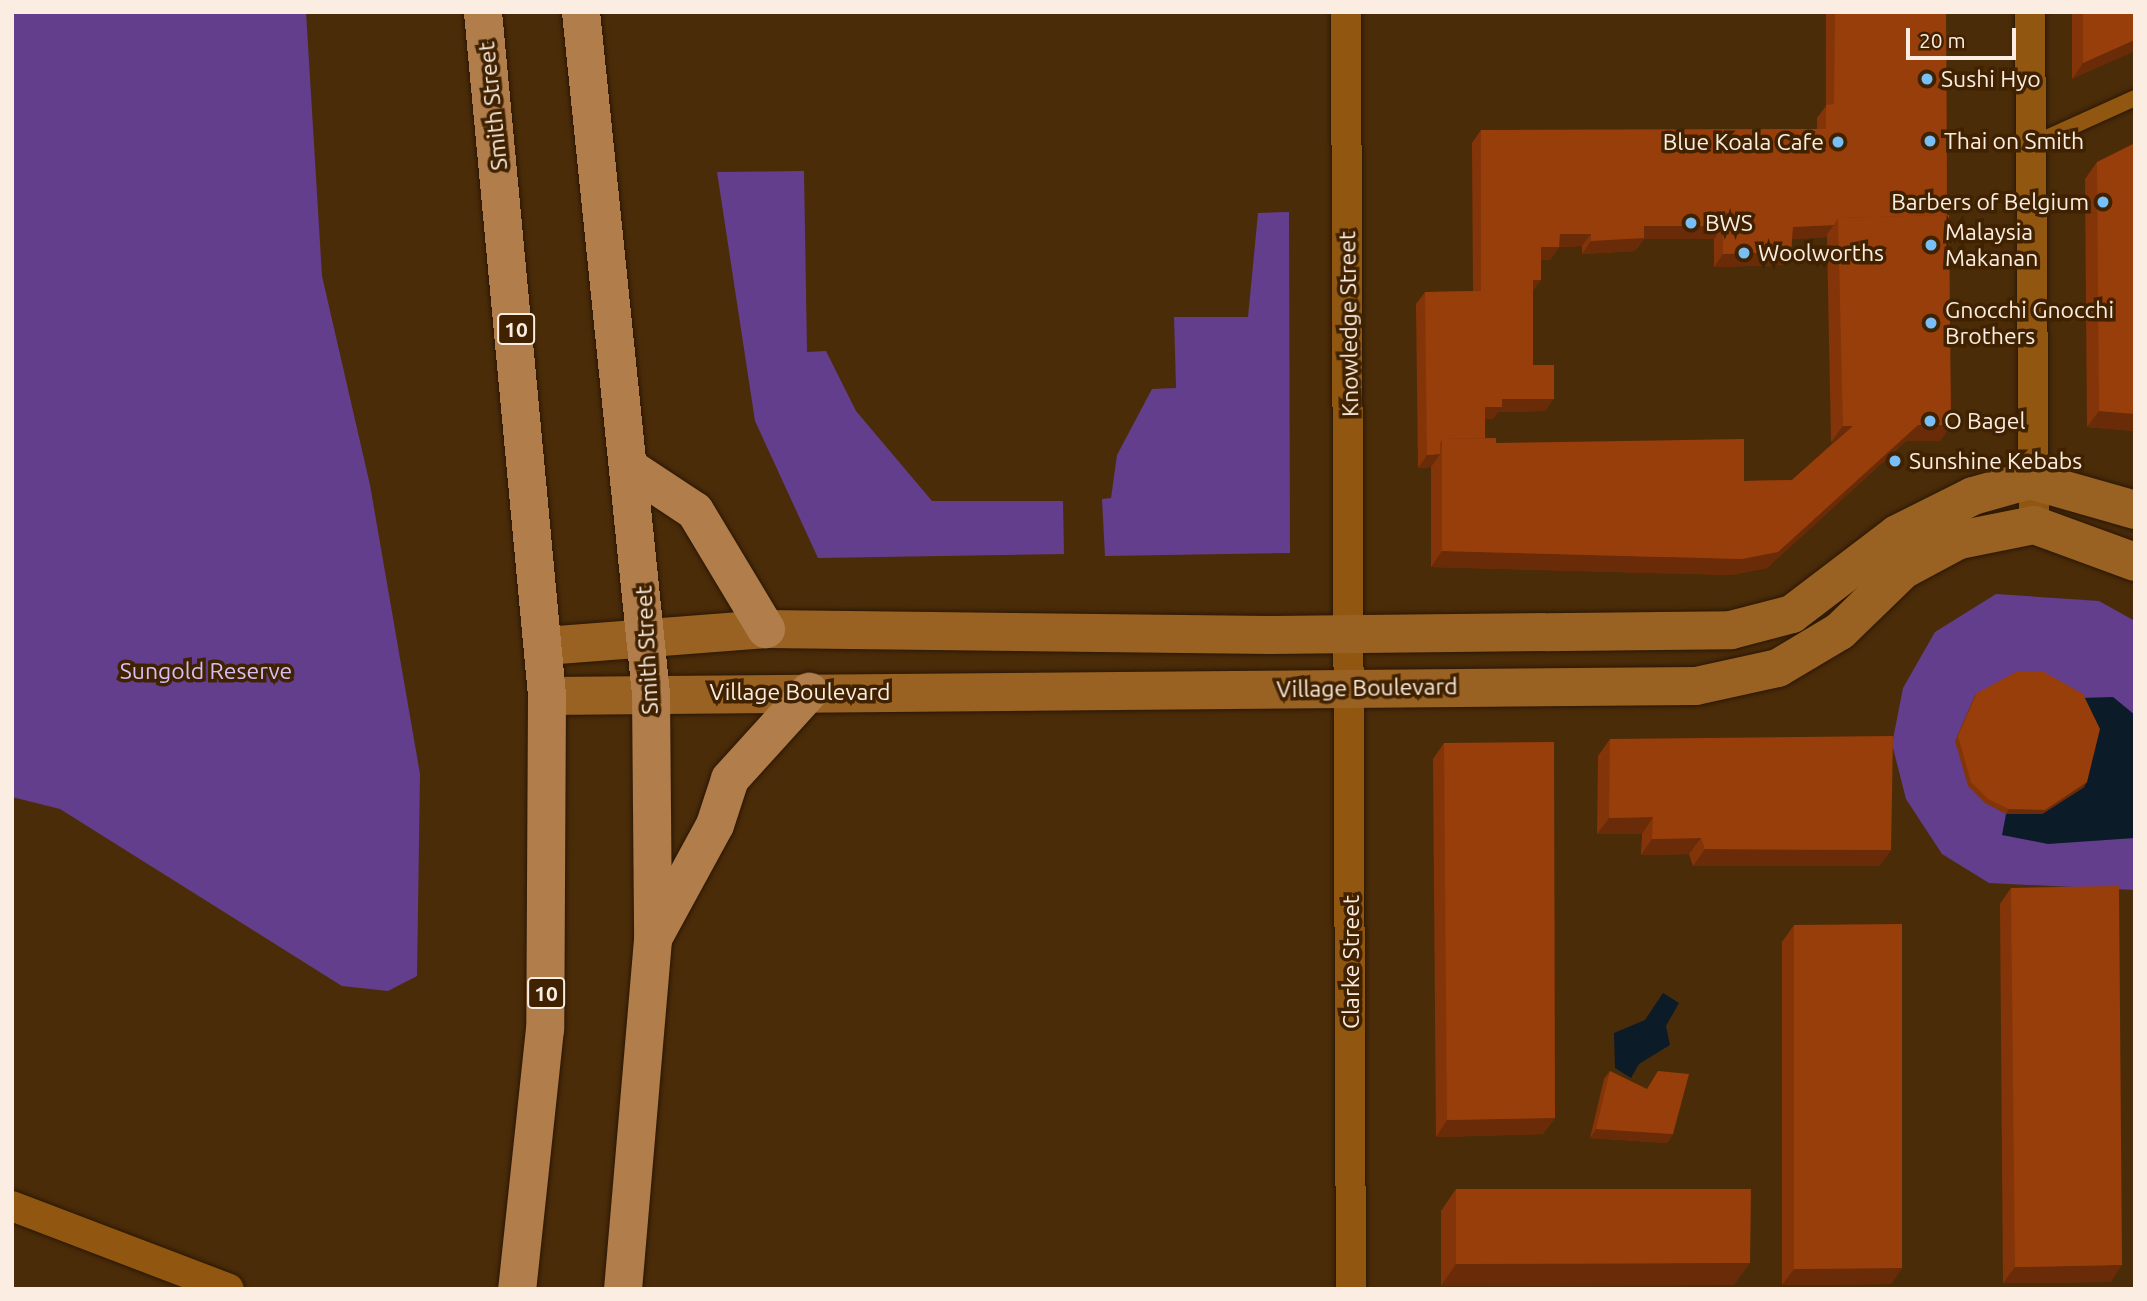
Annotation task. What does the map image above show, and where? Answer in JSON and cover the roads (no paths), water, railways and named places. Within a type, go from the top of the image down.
[{"type":"highway","name":"Smith Street","points":[[483,12],[545,646],[547,696],[545,1029],[517,1289]]},
{"type":"highway","name":"Smith Street","points":[[581,12],[633,470],[649,636],[651,694],[653,940],[623,1289]]},
{"type":"highway","points":[[633,470],[695,510],[747,607],[766,629]]},
{"type":"highway","points":[[653,940],[715,825],[730,779],[809,692]]},
{"type":"street","name":"Knowledge Street","points":[[1346,12],[1350,635]]},
{"type":"street","points":[[2030,12],[2030,480],[2034,525],[2135,562]]},
{"type":"street","points":[[545,646],[766,629],[1350,635],[1731,630],[1792,614],[1897,534],[1973,496],[2030,480],[2135,509]]},
{"type":"street","name":"Village Boulevard","points":[[547,696],[1696,686],[1778,668],[1840,631],[1903,570],[1973,536],[2034,525]]},
{"type":"street","name":"Clarke Street","points":[[1350,635],[1351,1289]]},
{"type":"street","points":[[12,1206],[229,1289]]},
{"type":"lane","points":[[2031,145],[2135,99]]},
{"type":"water","points":[[2113,697],[2135,715],[2135,838],[2048,844],[2002,835],[2006,814],[2042,814],[2084,787],[2097,734],[2080,698]]},
{"type":"water","points":[[1663,993],[1679,1003],[1666,1026],[1670,1045],[1639,1064],[1631,1078],[1615,1068],[1614,1033],[1645,1020]]},
{"type":"place","name":"Sushi Hyo","points":[[1927,79]]},
{"type":"place","name":"Thai on Smith","points":[[1930,141]]},
{"type":"place","name":"Blue Koala Cafe","points":[[1838,142]]},
{"type":"place","name":"Barbers of Belgium","points":[[2103,202]]},
{"type":"place","name":"BWS","points":[[1691,223]]},
{"type":"place","name":"Malaysia Makanan","points":[[1931,245]]},
{"type":"place","name":"Woolworths","points":[[1744,253]]},
{"type":"place","name":"Gnocchi Gnocchi Brothers","points":[[1931,323]]},
{"type":"place","name":"O Bagel","points":[[1930,421]]},
{"type":"place","name":"Sunshine Kebabs","points":[[1895,461]]},
{"type":"park label","name":"Sungold Reserve","points":[[206,671]]}]
